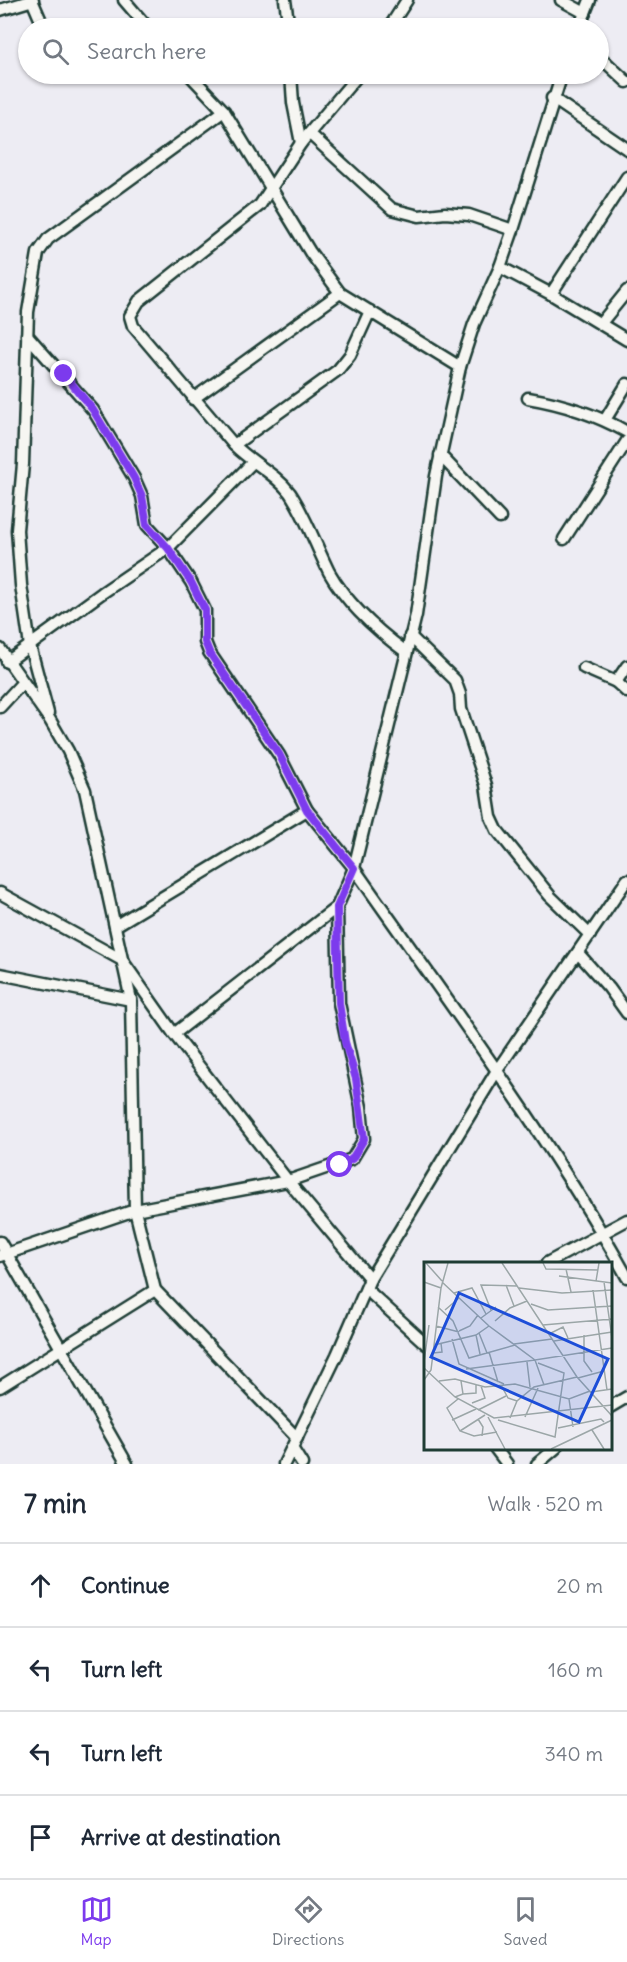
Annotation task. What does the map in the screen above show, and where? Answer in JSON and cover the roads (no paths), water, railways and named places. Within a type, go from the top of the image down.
[{"type":"street","points":[[0,10],[32,0],[40,18]]},
{"type":"street","points":[[124,0],[139,18]]},
{"type":"street","points":[[285,0],[288,18]]},
{"type":"street","points":[[395,18],[407,0]]},
{"type":"street","points":[[561,0],[585,13]]},
{"type":"street","points":[[583,18],[590,0]]},
{"type":"street","points":[[609,66],[627,82]]},
{"type":"street","points":[[198,84],[224,111],[310,252],[340,293],[460,367]]},
{"type":"street","points":[[292,84],[301,143]]},
{"type":"street","points":[[351,84],[301,143],[260,205],[244,221],[132,309],[130,316],[133,326],[234,445],[252,463],[273,474],[290,493],[331,574],[359,611],[381,634],[406,652]]},
{"type":"street","points":[[3,1255],[135,1210],[288,1181],[352,1159],[364,1139],[356,1079],[345,1042],[339,1003],[337,907],[354,868],[416,615],[440,455],[460,367],[474,324],[500,267],[513,230],[558,84]]},
{"type":"street","points":[[552,98],[627,149]]},
{"type":"street","points":[[50,720],[30,646],[21,585],[17,530],[28,312],[38,253],[48,239],[224,111]]},
{"type":"street","points":[[310,134],[392,209],[419,216],[445,213],[469,215],[513,230]]},
{"type":"street","points":[[551,294],[627,177]]},
{"type":"street","points":[[500,267],[551,294],[627,340]]},
{"type":"street","points":[[601,323],[627,291]]},
{"type":"street","points":[[193,399],[340,293]]},
{"type":"street","points":[[234,445],[338,370],[350,355],[370,311]]},
{"type":"street","points":[[27,335],[93,410],[140,489],[147,525],[168,548],[191,582],[205,610],[205,642],[209,652],[279,754],[307,810],[354,868],[496,1072],[602,1232],[627,1277]]},
{"type":"street","points":[[605,420],[627,384]]},
{"type":"street","points":[[528,398],[566,405],[605,420],[627,432]]},
{"type":"street","points":[[564,539],[627,441]]},
{"type":"street","points":[[440,455],[500,518]]},
{"type":"street","points":[[7,662],[168,548],[252,463]]},
{"type":"street","points":[[410,636],[454,680],[486,785],[491,817],[497,830],[550,896],[590,935]]},
{"type":"street","points":[[0,649],[50,720],[68,751],[84,790],[131,1000],[135,1210],[154,1290],[294,1443],[302,1464]]},
{"type":"street","points":[[616,682],[627,666]]},
{"type":"street","points":[[584,668],[616,682],[627,692]]},
{"type":"street","points":[[0,707],[23,682]]},
{"type":"street","points":[[115,926],[307,810]]},
{"type":"street","points":[[284,1464],[368,1284],[496,1072],[625,886]]},
{"type":"street","points":[[0,893],[122,960],[174,1034],[368,1284],[424,1342]]},
{"type":"street","points":[[174,1034],[337,907]]},
{"type":"street","points":[[578,953],[609,988],[627,1013]]},
{"type":"street","points":[[0,974],[16,975],[131,1000]]},
{"type":"street","points":[[549,1262],[602,1232],[627,1221]]},
{"type":"street","points":[[0,1242],[3,1255],[128,1464]]},
{"type":"street","points":[[0,1387],[154,1290]]},
{"type":"street","points":[[612,1406],[627,1397]]},
{"type":"street","points":[[496,1449],[507,1464]]},
{"type":"street","points":[[537,1464],[555,1449]]}]
